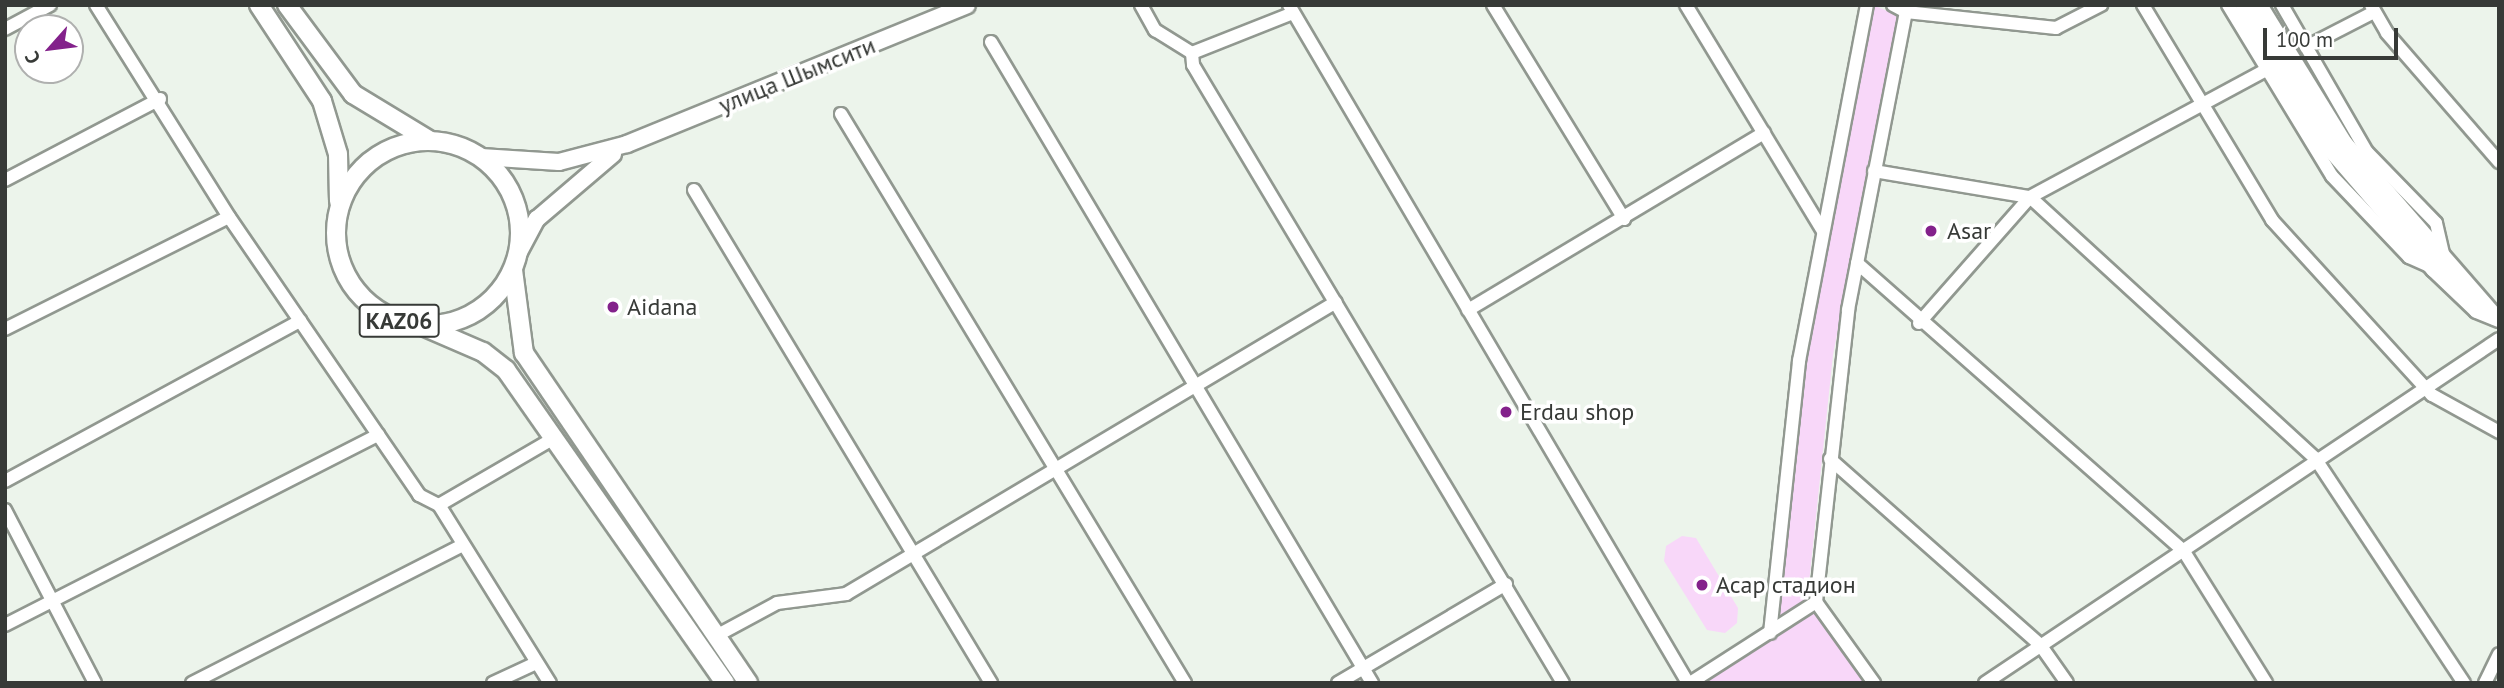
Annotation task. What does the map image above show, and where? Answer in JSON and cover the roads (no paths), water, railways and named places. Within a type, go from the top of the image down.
[{"type":"highway","name":"KАZ06","points":[[259,5],[332,127],[338,209],[336,244],[352,286],[386,315],[419,325],[496,359],[725,683]]},
{"type":"highway","name":"KАZ06","points":[[287,5],[353,94],[429,140],[481,157]]},
{"type":"highway","name":"KАZ06","points":[[338,209],[369,160],[401,144],[429,140]]},
{"type":"highway","points":[[481,157],[515,200],[516,262],[524,353],[748,683]]},
{"type":"highway","name":"KАZ06","points":[[419,325],[475,313],[516,262]]},
{"type":"main road","name":"улица Шымсити","points":[[481,157],[559,162],[626,144],[967,5]]},
{"type":"main road","points":[[2243,5],[2325,153],[2440,264]]},
{"type":"main road","points":[[2259,5],[2344,143],[2477,310],[2497,318]]},
{"type":"main road","name":"улица Шымсити","points":[[516,262],[537,219],[562,194],[626,144]]},
{"type":"street","points":[[5,29],[50,5]]},
{"type":"street","points":[[96,5],[160,99],[229,217],[419,495],[439,505],[461,546],[550,683]]},
{"type":"street","points":[[1141,5],[1155,30],[1192,53]]},
{"type":"street","points":[[1493,5],[1624,219]]},
{"type":"street","points":[[1686,5],[1823,231]]},
{"type":"street","points":[[1770,633],[1799,361],[1867,5]]},
{"type":"street","points":[[1893,5],[1906,12],[2056,28],[2101,5]]},
{"type":"street","points":[[2143,5],[2272,220],[2424,387],[2499,432]]},
{"type":"street","points":[[2228,5],[2266,70],[2325,153]]},
{"type":"street","points":[[2281,5],[2367,152],[2436,223],[2440,264]]},
{"type":"street","points":[[2306,47],[2373,8],[2499,162]]},
{"type":"street","points":[[1192,53],[1291,9],[1689,683],[1816,602]]},
{"type":"street","points":[[1874,683],[1816,602],[1830,459],[1857,263],[1906,12]]},
{"type":"street","points":[[991,42],[1372,683]]},
{"type":"street","points":[[1192,53],[1193,65],[1563,683]]},
{"type":"street","points":[[1919,323],[2030,197],[2266,70]]},
{"type":"street","points":[[5,180],[160,99]]},
{"type":"street","points":[[841,114],[1185,683]]},
{"type":"street","points":[[1468,310],[1764,133]]},
{"type":"street","points":[[1874,171],[2030,197],[2315,458],[2464,683]]},
{"type":"street","points":[[694,190],[991,683]]},
{"type":"street","points":[[5,329],[229,217]]},
{"type":"street","points":[[1857,263],[1919,323],[2183,550],[2266,683]]},
{"type":"street","points":[[716,636],[777,603],[846,594],[911,551],[1336,302]]},
{"type":"street","points":[[5,481],[300,321]]},
{"type":"street","points":[[1985,683],[2315,458],[2499,340]]},
{"type":"street","points":[[5,625],[378,435]]},
{"type":"street","points":[[439,505],[554,438]]},
{"type":"street","points":[[1830,459],[2041,646],[2067,683]]},
{"type":"street","points":[[5,510],[95,683]]},
{"type":"street","points":[[192,683],[461,546]]},
{"type":"street","points":[[1338,683],[1506,584]]},
{"type":"street","points":[[2485,683],[2499,654]]},
{"type":"street","points":[[493,683],[536,663]]},
{"type":"place","name":"Asar","points":[[1931,231]]},
{"type":"place","name":"Aidana","points":[[613,307]]},
{"type":"place","name":"Erdau shop","points":[[1506,412]]},
{"type":"place","name":"Асар стадион","points":[[1702,585]]}]
